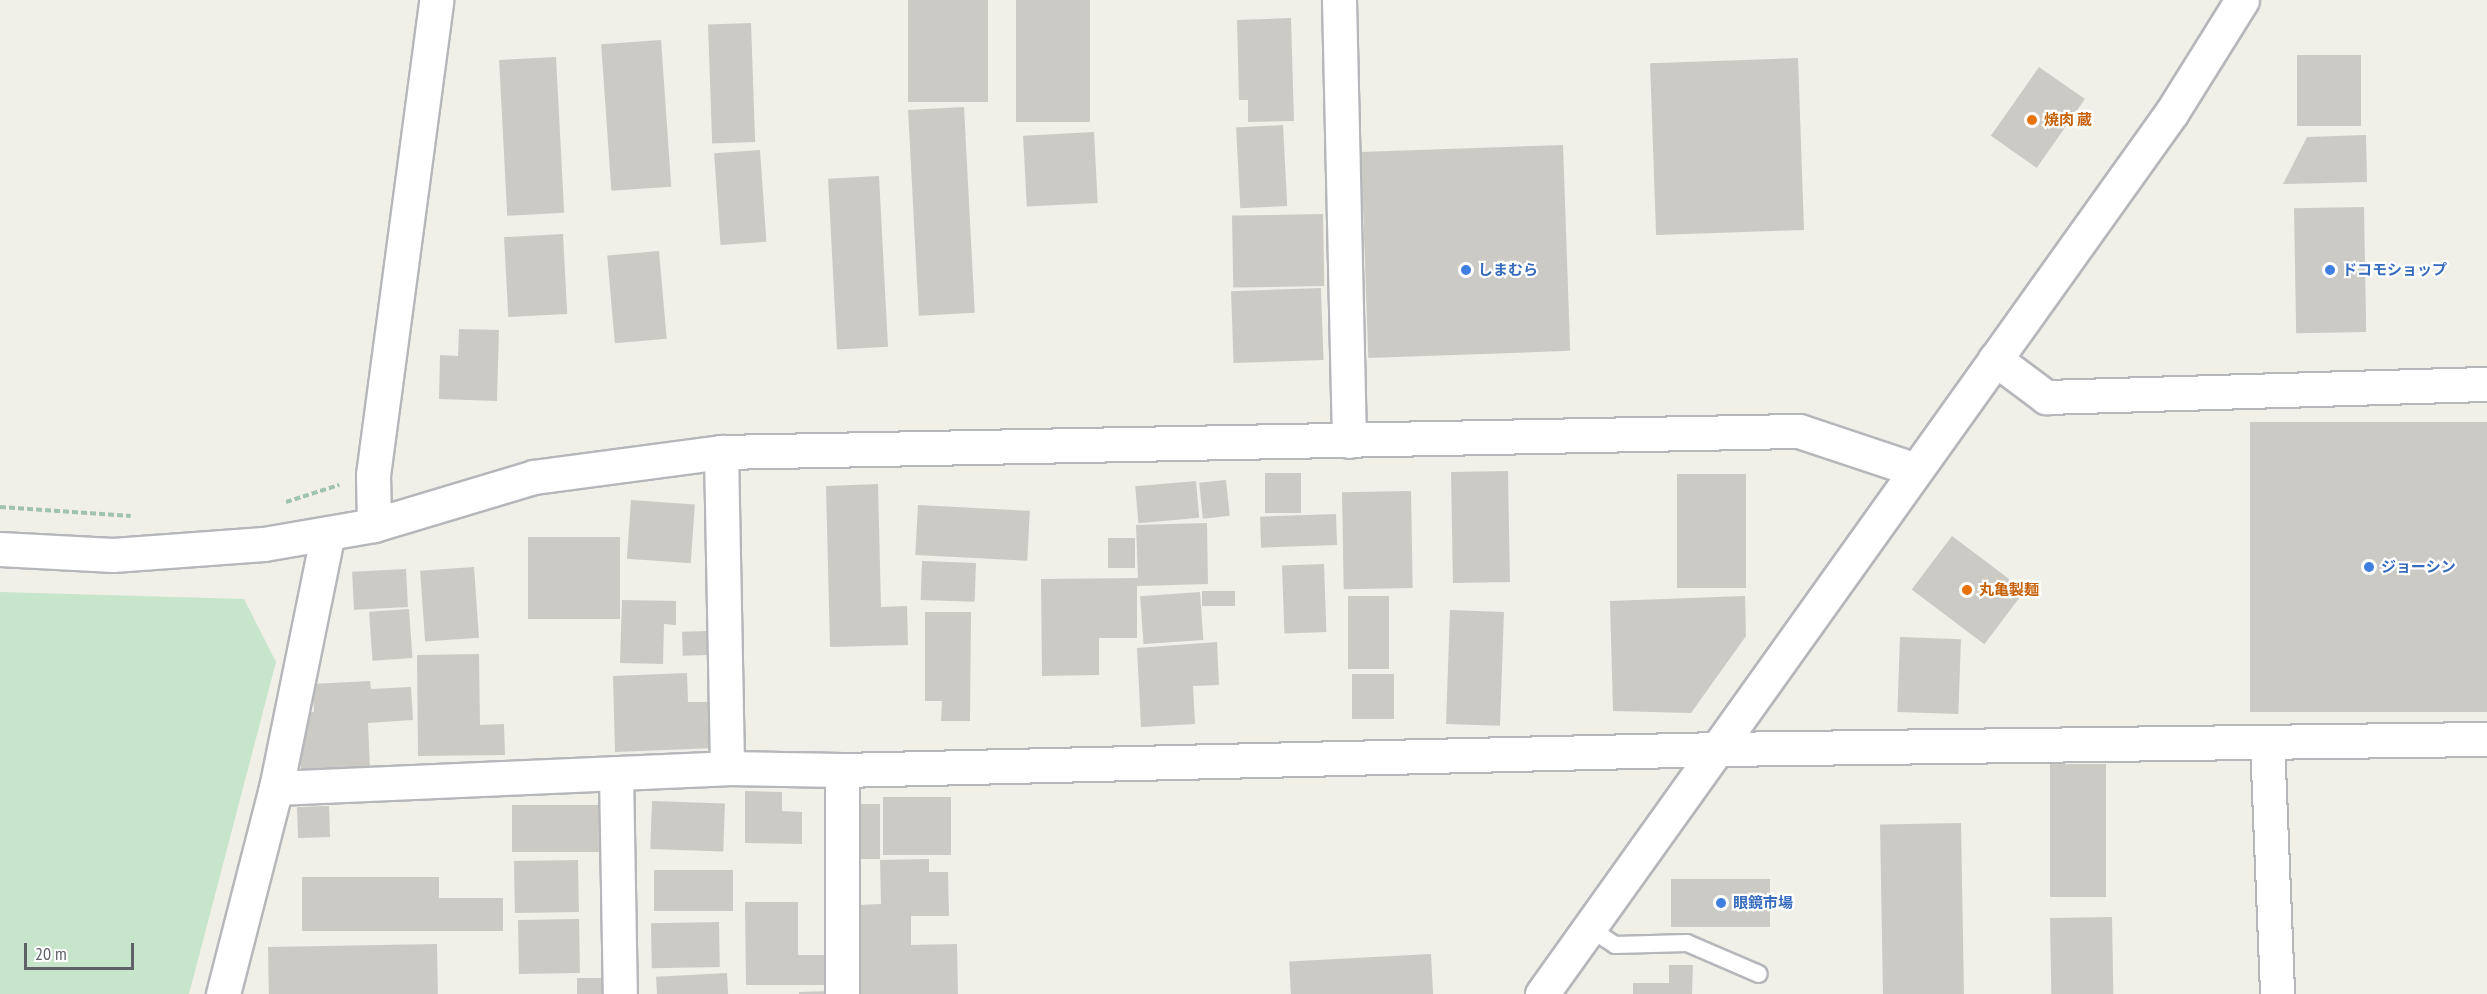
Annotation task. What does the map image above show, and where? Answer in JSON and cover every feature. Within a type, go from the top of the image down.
[{"type":"street","points":[[374,525],[374,475],[436,0]]},
{"type":"street","points":[[1339,0],[1349,441]]},
{"type":"street","points":[[1542,994],[2172,112],[2242,0]]},
{"type":"street","points":[[1995,359],[2046,397],[2487,384]]},
{"type":"street","points":[[0,549],[113,555],[264,544],[374,525],[534,477],[721,452],[1799,431],[1916,470]]},
{"type":"street","points":[[721,452],[727,768]]},
{"type":"street","points":[[223,994],[276,788],[328,533]]},
{"type":"street","points":[[276,788],[727,768],[842,770],[1719,749],[2487,740]]},
{"type":"street","points":[[2267,742],[2277,994]]},
{"type":"street","points":[[842,770],[842,994]]},
{"type":"street","points":[[616,773],[620,994]]},
{"type":"lane","points":[[1589,928],[1615,945],[1688,943],[1760,974]]},
{"type":"path","points":[[282,503],[374,475]]},
{"type":"path","points":[[0,507],[139,516]]},
{"type":"green space","points":[[0,592],[244,599],[276,662],[189,994],[0,994]]},
{"type":"building","points":[[908,0],[988,0],[988,102],[908,102]]},
{"type":"building","points":[[1016,0],[1090,0],[1090,122],[1016,122]]},
{"type":"building","points":[[1291,18],[1294,121],[1248,122],[1248,100],[1239,100],[1237,20]]},
{"type":"building","points":[[751,23],[755,142],[712,143],[708,25]]},
{"type":"building","points":[[661,40],[671,187],[611,191],[601,44]]},
{"type":"building","points":[[2297,55],[2361,55],[2361,126],[2297,126]]},
{"type":"building","points":[[556,57],[564,213],[507,216],[499,60]]},
{"type":"building","points":[[1798,58],[1804,230],[1656,235],[1650,63]]},
{"type":"building","points":[[2039,67],[2085,99],[2037,168],[1991,136]]},
{"type":"building","points":[[964,107],[975,313],[919,316],[908,110]]},
{"type":"building","points":[[1283,125],[1287,206],[1240,208],[1236,127]]},
{"type":"building","points":[[1094,132],[1098,203],[1027,207],[1023,136]]},
{"type":"building","points":[[2366,135],[2367,182],[2283,184],[2307,137]]},
{"type":"building","points":[[1563,145],[1570,351],[1368,358],[1361,152]]},
{"type":"building","points":[[760,150],[766,242],[721,245],[714,153]]},
{"type":"building","points":[[879,176],[888,347],[837,349],[828,179]]},
{"type":"building","points":[[2364,207],[2366,332],[2296,333],[2294,208]]},
{"type":"building","points":[[1323,214],[1324,286],[1233,288],[1232,216]]},
{"type":"building","points":[[563,234],[567,314],[508,317],[504,237]]},
{"type":"building","points":[[659,251],[667,339],[615,343],[607,256]]},
{"type":"building","points":[[1321,288],[1324,360],[1234,363],[1231,291]]},
{"type":"building","points":[[459,329],[499,330],[497,401],[439,399],[440,355],[458,356]]},
{"type":"building","name":"ジョーシン","points":[[2250,422],[2487,422],[2487,712],[2250,712]]},
{"type":"building","points":[[1508,471],[1510,582],[1453,583],[1451,472]]},
{"type":"building","points":[[1265,473],[1301,473],[1301,513],[1265,513]]},
{"type":"building","points":[[1677,474],[1746,474],[1746,588],[1677,588]]},
{"type":"building","points":[[1226,480],[1230,516],[1203,519],[1199,483]]},
{"type":"building","points":[[1196,481],[1199,518],[1138,523],[1135,486]]},
{"type":"building","points":[[878,484],[881,607],[907,606],[908,645],[830,647],[826,486]]},
{"type":"building","points":[[1411,491],[1413,588],[1344,589],[1342,492]]},
{"type":"building","points":[[631,500],[695,504],[691,563],[627,559]]},
{"type":"building","points":[[918,505],[1030,511],[1027,561],[915,555]]},
{"type":"building","points":[[1336,514],[1337,545],[1261,548],[1260,517]]},
{"type":"building","points":[[1207,523],[1208,584],[1137,586],[1137,638],[1099,638],[1099,675],[1042,676],[1041,579],[1138,578],[1136,525]]},
{"type":"building","name":"丸亀製麺","points":[[1952,536],[2025,591],[1984,644],[1912,590]]},
{"type":"building","points":[[528,537],[620,537],[620,619],[528,619]]},
{"type":"building","points":[[1108,538],[1135,538],[1135,568],[1108,568]]},
{"type":"building","points":[[922,561],[976,563],[975,602],[921,600]]},
{"type":"building","points":[[1324,564],[1326,632],[1284,633],[1282,565]]},
{"type":"building","points":[[474,567],[479,638],[425,642],[420,571]]},
{"type":"building","points":[[406,569],[408,607],[354,610],[352,572]]},
{"type":"building","points":[[1202,591],[1235,591],[1235,606],[1202,606]]},
{"type":"building","points":[[1200,592],[1203,640],[1143,644],[1140,596]]},
{"type":"building","points":[[1348,596],[1389,596],[1389,669],[1348,669]]},
{"type":"building","points":[[1745,596],[1746,636],[1691,713],[1613,711],[1610,601]]},
{"type":"building","points":[[622,600],[676,601],[676,625],[664,624],[663,664],[620,663]]},
{"type":"building","points":[[409,609],[412,658],[373,661],[369,612]]},
{"type":"building","points":[[1450,610],[1504,612],[1500,726],[1446,724]]},
{"type":"building","points":[[925,612],[971,612],[970,721],[941,721],[942,701],[925,701]]},
{"type":"building","points":[[707,631],[708,655],[683,656],[682,632]]},
{"type":"building","points":[[1900,637],[1961,639],[1958,714],[1897,712]]},
{"type":"building","points":[[1217,642],[1219,685],[1193,686],[1195,724],[1141,727],[1137,648]]},
{"type":"building","points":[[479,654],[480,725],[504,724],[505,755],[418,756],[417,655]]},
{"type":"building","points":[[687,673],[688,702],[713,702],[715,748],[615,752],[613,676]]},
{"type":"building","points":[[1352,674],[1394,674],[1394,719],[1352,719]]},
{"type":"building","points":[[370,681],[371,689],[411,687],[413,720],[368,723],[370,768],[301,772],[298,713],[314,712],[312,684]]},
{"type":"building","points":[[2050,764],[2106,764],[2106,897],[2050,897]]},
{"type":"building","points":[[745,791],[782,792],[782,811],[802,812],[802,844],[745,843]]},
{"type":"building","points":[[883,797],[951,797],[951,855],[883,855]]},
{"type":"building","points":[[652,801],[725,804],[723,852],[650,849]]},
{"type":"building","points":[[854,804],[880,804],[880,859],[854,859]]},
{"type":"building","points":[[512,805],[603,805],[603,852],[512,852]]},
{"type":"building","points":[[329,806],[330,837],[298,838],[297,807]]},
{"type":"building","points":[[1961,823],[1964,994],[1883,994],[1880,824]]},
{"type":"building","points":[[929,859],[929,872],[948,872],[949,916],[911,916],[911,945],[957,944],[958,994],[859,994],[857,905],[881,904],[880,860]]},
{"type":"building","points":[[578,860],[579,912],[515,913],[514,861]]},
{"type":"building","points":[[654,870],[733,870],[733,911],[654,911]]},
{"type":"building","points":[[302,877],[439,877],[439,898],[503,898],[503,931],[302,931]]},
{"type":"building","name":"眼鏡市場","points":[[1671,879],[1770,879],[1770,927],[1671,927]]},
{"type":"building","points":[[745,902],[798,902],[798,955],[826,955],[826,985],[746,985]]},
{"type":"building","points":[[2112,917],[2113,994],[2051,994],[2050,918]]},
{"type":"building","points":[[579,919],[580,973],[519,974],[518,920]]},
{"type":"building","points":[[719,922],[720,967],[652,968],[651,923]]},
{"type":"building","points":[[437,944],[438,994],[269,994],[268,947]]},
{"type":"building","points":[[1431,954],[1433,994],[1291,994],[1289,961]]},
{"type":"building","points":[[1669,965],[1693,965],[1692,994],[1633,994],[1633,983],[1669,983]]},
{"type":"building","points":[[727,973],[728,994],[657,994],[656,977]]},
{"type":"building","points":[[577,978],[612,978],[612,994],[577,994]]},
{"type":"building","points":[[828,991],[829,994],[799,994],[799,992]]},
{"type":"place","name":"焼肉 蔵","points":[[2032,120]]},
{"type":"place","name":"しまむら","points":[[1466,270]]},
{"type":"place","name":"ドコモショップ","points":[[2330,270]]},
{"type":"place","name":"ジョーシン","points":[[2369,567]]},
{"type":"place","name":"丸亀製麺","points":[[1967,590]]},
{"type":"place","name":"眼鏡市場","points":[[1721,903]]}]
